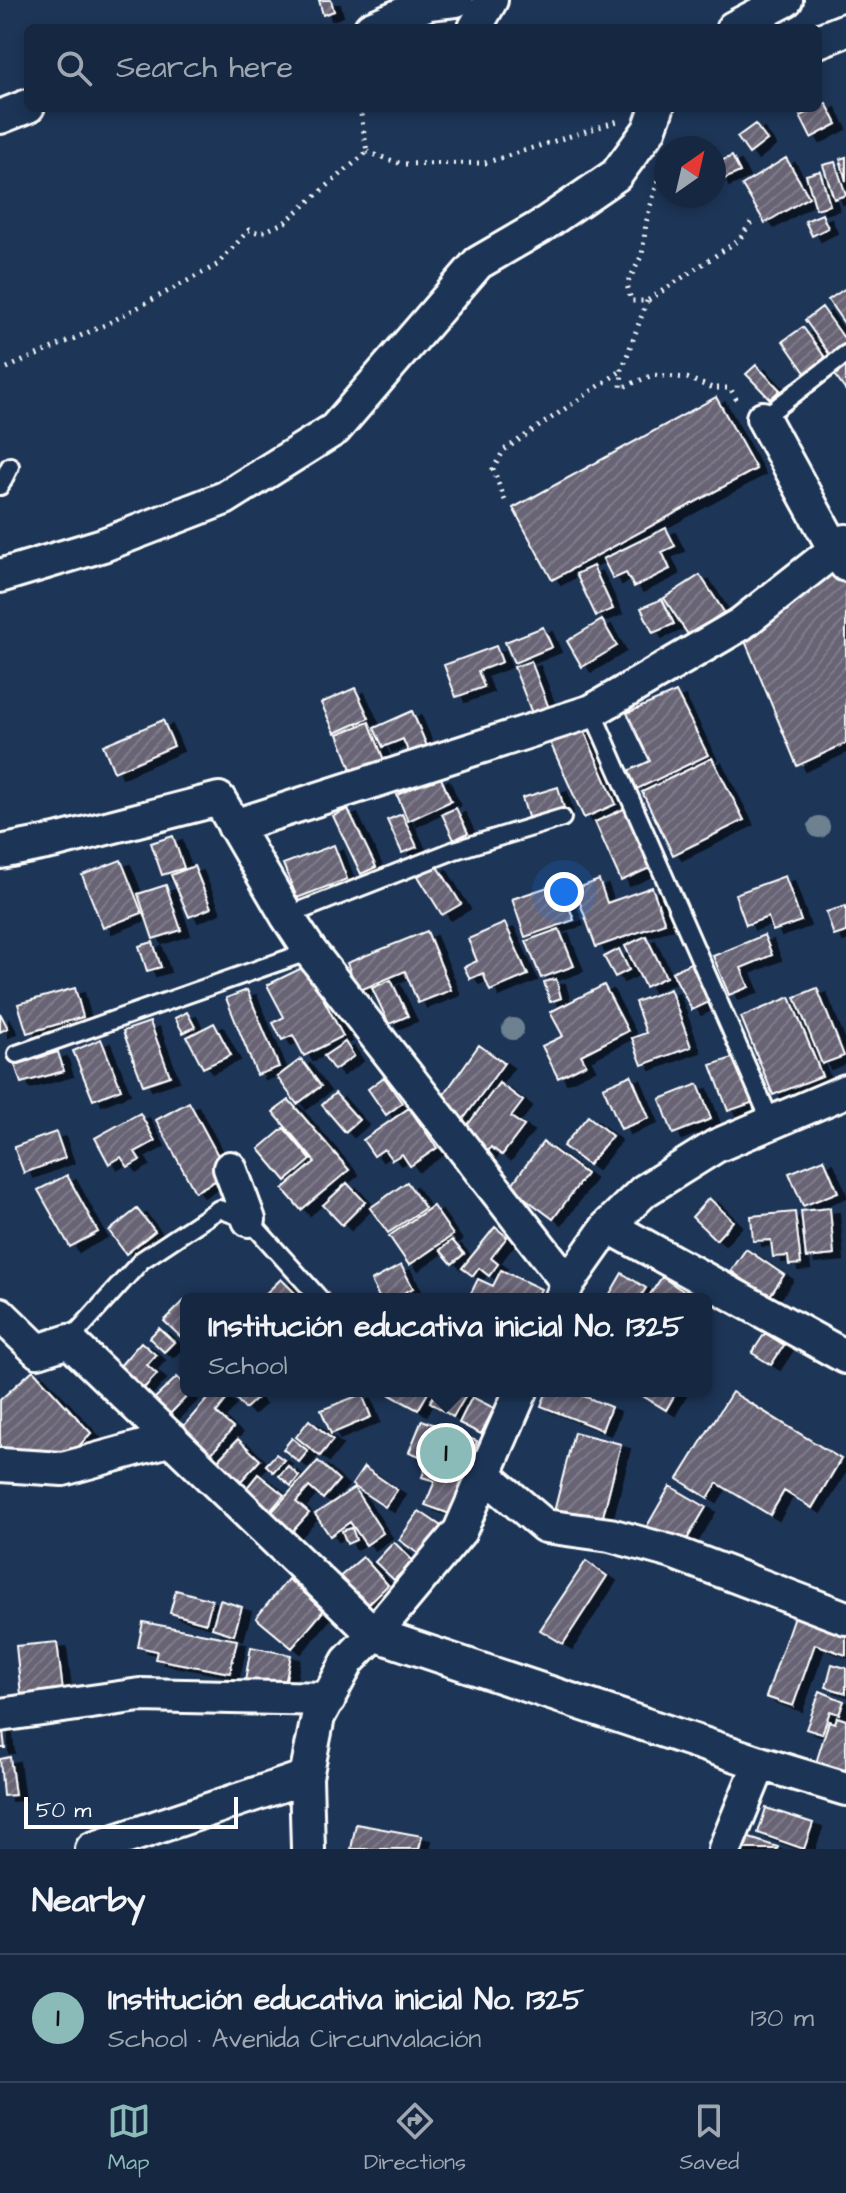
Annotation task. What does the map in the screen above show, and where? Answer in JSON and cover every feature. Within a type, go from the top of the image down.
[{"type":"street","points":[[380,24],[429,3],[456,0]]},
{"type":"street","points":[[477,24],[491,0]]},
{"type":"street","points":[[741,24],[786,0]]},
{"type":"street","points":[[822,39],[846,30]]},
{"type":"street","points":[[0,117],[24,108]]},
{"type":"street","points":[[0,576],[103,545],[225,498],[335,429],[478,263],[540,227],[616,175],[654,117]]},
{"type":"street","points":[[234,826],[592,711],[741,624],[842,552],[763,418]]},
{"type":"street","points":[[0,852],[56,841],[219,799],[310,951],[564,1291],[608,1226],[644,1191],[716,1146],[846,1091]]},
{"type":"street","points":[[230,1168],[249,1220]]},
{"type":"street","points":[[608,1226],[846,1357]]},
{"type":"street","points":[[0,1314],[38,1351],[69,1341],[374,1634],[846,1789]]},
{"type":"street","points":[[308,1849],[306,1777],[318,1717],[348,1661],[460,1531],[518,1397]]},
{"type":"street","points":[[0,1465],[63,1469],[172,1439]]},
{"type":"street","points":[[485,1475],[545,1526],[610,1535],[672,1552],[846,1618]]},
{"type":"street","points":[[0,1715],[140,1695],[329,1699]]},
{"type":"street","points":[[725,1849],[760,1763]]},
{"type":"street","points":[[92,1849],[306,1777]]},
{"type":"lane","points":[[763,418],[846,354]]},
{"type":"lane","points":[[0,486],[10,466]]},
{"type":"lane","points":[[592,711],[771,1122]]},
{"type":"lane","points":[[287,916],[455,850],[562,818]]},
{"type":"lane","points":[[17,1054],[310,951]]},
{"type":"lane","points":[[69,1341],[142,1260],[219,1209],[249,1220],[315,1293]]},
{"type":"path","points":[[361,112],[367,152]]},
{"type":"path","points":[[367,152],[402,164],[485,163],[624,120],[654,117],[662,164],[646,223],[642,255],[627,284],[631,301],[647,301],[739,240],[754,218]]},
{"type":"path","points":[[7,368],[105,325],[217,265],[249,230],[261,233],[285,222],[367,152]]},
{"type":"path","points":[[647,301],[622,370],[621,388],[653,375],[687,378],[712,388],[730,388],[750,423],[763,418]]},
{"type":"path","points":[[505,500],[493,469],[504,450],[622,370]]},
{"type":"building","points":[[319,0],[331,0],[334,11],[323,15]]},
{"type":"building","points":[[826,103],[837,124],[811,138],[800,116],[808,112],[822,112],[822,105]]},
{"type":"building","points":[[755,124],[767,140],[749,154],[737,137]]},
{"type":"building","points":[[732,156],[740,172],[726,178],[726,159]]},
{"type":"building","points":[[846,157],[846,181],[840,159]]},
{"type":"building","points":[[786,158],[809,197],[765,223],[742,185]]},
{"type":"building","points":[[835,162],[846,195],[834,199],[823,165]]},
{"type":"building","points":[[820,171],[830,205],[816,209],[806,175]]},
{"type":"building","points":[[822,214],[828,228],[812,236],[805,221]]},
{"type":"building","points":[[846,288],[846,326],[828,300]]},
{"type":"building","points":[[822,307],[846,341],[830,355],[805,320]]},
{"type":"building","points":[[803,327],[829,363],[808,377],[783,341]]},
{"type":"building","points":[[846,363],[846,391],[833,373]]},
{"type":"building","points":[[756,365],[780,390],[770,399],[746,374]]},
{"type":"building","points":[[716,397],[756,469],[552,580],[513,508]]},
{"type":"building","points":[[666,528],[675,546],[662,552],[670,569],[634,587],[626,573],[613,579],[603,559]]},
{"type":"building","points":[[831,563],[846,584],[846,743],[797,766],[743,636]]},
{"type":"building","points":[[593,566],[613,609],[596,616],[576,574]]},
{"type":"building","points":[[700,575],[724,612],[689,636],[664,598]]},
{"type":"building","points":[[662,599],[674,624],[653,633],[641,608]]},
{"type":"building","points":[[602,620],[617,646],[582,667],[567,641]]},
{"type":"building","points":[[543,627],[552,647],[514,663],[505,642]]},
{"type":"building","points":[[496,646],[502,662],[478,671],[484,687],[456,697],[444,665]]},
{"type":"building","points":[[531,661],[550,711],[533,716],[514,667]]},
{"type":"building","points":[[355,688],[369,718],[335,733],[321,703]]},
{"type":"building","points":[[676,692],[708,755],[637,789],[628,771],[650,761],[627,713]]},
{"type":"building","points":[[412,711],[429,751],[411,758],[403,739],[383,747],[374,728]]},
{"type":"building","points":[[163,720],[174,746],[114,772],[103,745]]},
{"type":"building","points":[[369,722],[385,763],[353,775],[338,734]]},
{"type":"building","points":[[582,726],[616,804],[584,818],[549,740]]},
{"type":"building","points":[[712,758],[744,820],[673,855],[642,792]]},
{"type":"building","points":[[440,776],[451,801],[408,821],[397,795]]},
{"type":"building","points":[[558,787],[564,808],[529,820],[522,798]]},
{"type":"building","points":[[628,807],[654,866],[621,881],[595,822]]},
{"type":"building","points":[[456,808],[468,833],[454,840],[442,814]]},
{"type":"building","points":[[348,809],[376,867],[361,874],[333,816]]},
{"type":"building","points":[[402,814],[417,847],[402,853],[387,820]]},
{"type":"building","points":[[173,836],[184,868],[162,875],[151,843]]},
{"type":"building","points":[[334,845],[347,879],[297,898],[283,864]]},
{"type":"building","points":[[121,860],[142,913],[103,928],[82,875]]},
{"type":"building","points":[[437,865],[461,904],[442,915],[418,876]]},
{"type":"building","points":[[194,866],[211,908],[189,917],[171,875]]},
{"type":"building","points":[[785,876],[801,921],[773,931],[768,917],[746,925],[735,894]]},
{"type":"building","points":[[599,880],[607,903],[652,887],[665,923],[596,947],[575,889]]},
{"type":"building","points":[[560,883],[574,920],[525,937],[512,899]]},
{"type":"building","points":[[166,885],[181,930],[153,939],[138,894]]},
{"type":"building","points":[[846,906],[846,932],[834,936],[826,912]]},
{"type":"building","points":[[505,923],[528,975],[490,991],[483,973],[470,979],[464,967],[477,961],[468,939]]},
{"type":"building","points":[[559,929],[574,966],[541,978],[526,941]]},
{"type":"building","points":[[427,931],[451,990],[418,1003],[405,971],[358,991],[347,963]]},
{"type":"building","points":[[764,935],[772,955],[741,968],[749,987],[729,995],[713,956]]},
{"type":"building","points":[[646,936],[666,977],[645,987],[625,946]]},
{"type":"building","points":[[153,942],[161,967],[147,971],[139,946]]},
{"type":"building","points":[[619,949],[629,970],[615,977],[604,957]]},
{"type":"building","points":[[692,962],[711,1001],[692,1010],[672,972]]},
{"type":"building","points":[[306,966],[343,1036],[304,1056],[293,1035],[282,1040],[273,1023],[284,1017],[267,985]]},
{"type":"building","points":[[556,979],[561,998],[550,1002],[544,982]]},
{"type":"building","points":[[391,980],[408,1016],[389,1024],[372,988]]},
{"type":"building","points":[[604,985],[628,1031],[581,1055],[586,1064],[558,1078],[542,1046],[563,1036],[550,1012]]},
{"type":"building","points":[[75,988],[83,1017],[27,1033],[18,1004]]},
{"type":"building","points":[[817,988],[844,1056],[822,1064],[795,997]]},
{"type":"building","points":[[670,989],[691,1047],[642,1065],[632,1038],[646,1033],[635,1002]]},
{"type":"building","points":[[247,990],[279,1067],[257,1075],[226,998]]},
{"type":"building","points":[[790,997],[822,1076],[773,1095],[741,1017]]},
{"type":"building","points":[[187,1012],[195,1027],[183,1033],[175,1018]]},
{"type":"building","points":[[0,1013],[8,1028],[0,1032]]},
{"type":"building","points":[[150,1022],[170,1076],[143,1085],[123,1031]]},
{"type":"building","points":[[214,1023],[231,1055],[203,1068],[187,1037]]},
{"type":"building","points":[[101,1039],[121,1089],[93,1100],[73,1051]]},
{"type":"building","points":[[345,1042],[354,1056],[334,1070],[324,1056]]},
{"type":"building","points":[[479,1045],[504,1063],[462,1121],[438,1103]]},
{"type":"building","points":[[58,1052],[64,1071],[21,1083],[15,1065]]},
{"type":"building","points":[[738,1056],[754,1102],[728,1111],[711,1065]]},
{"type":"building","points":[[301,1059],[321,1086],[297,1104],[277,1077]]},
{"type":"building","points":[[631,1075],[649,1118],[621,1129],[603,1087]]},
{"type":"building","points":[[384,1077],[402,1103],[386,1115],[368,1089]]},
{"type":"building","points":[[499,1083],[523,1101],[511,1117],[524,1126],[502,1155],[491,1147],[487,1153],[461,1134]]},
{"type":"building","points":[[698,1084],[711,1119],[673,1134],[660,1099]]},
{"type":"building","points":[[335,1093],[359,1120],[345,1132],[322,1105]]},
{"type":"building","points":[[289,1100],[349,1170],[301,1210],[283,1189],[315,1162],[273,1112]]},
{"type":"building","points":[[189,1102],[228,1174],[195,1192],[156,1120]]},
{"type":"building","points":[[409,1108],[437,1148],[410,1166],[402,1154],[392,1160],[384,1149],[374,1156],[363,1140]]},
{"type":"building","points":[[140,1113],[155,1141],[135,1152],[140,1160],[128,1167],[121,1157],[109,1164],[95,1138]]},
{"type":"building","points":[[588,1116],[612,1136],[588,1165],[563,1146]]},
{"type":"building","points":[[284,1128],[311,1160],[286,1181],[259,1149]]},
{"type":"building","points":[[56,1132],[65,1158],[24,1173],[14,1147]]},
{"type":"building","points":[[543,1142],[586,1174],[553,1219],[510,1187]]},
{"type":"building","points":[[824,1159],[838,1192],[803,1206],[789,1173]]},
{"type":"building","points":[[67,1175],[98,1232],[70,1247],[38,1190]]},
{"type":"building","points":[[407,1182],[425,1208],[388,1233],[370,1208]]},
{"type":"building","points":[[347,1183],[365,1202],[342,1225],[323,1205]]},
{"type":"building","points":[[709,1198],[733,1221],[716,1240],[692,1217]]},
{"type":"building","points":[[433,1206],[453,1235],[409,1265],[389,1236]]},
{"type":"building","points":[[830,1208],[834,1255],[806,1258],[801,1211]]},
{"type":"building","points":[[137,1209],[155,1231],[126,1254],[109,1231]]},
{"type":"building","points":[[795,1212],[801,1264],[789,1265],[788,1256],[773,1257],[771,1240],[753,1241],[751,1216]]},
{"type":"building","points":[[495,1227],[507,1237],[491,1258],[498,1264],[489,1276],[479,1268],[473,1276],[462,1268]]},
{"type":"building","points":[[452,1240],[464,1254],[452,1264],[440,1250]]},
{"type":"building","points":[[746,1249],[784,1275],[769,1297],[731,1271]]},
{"type":"building","points":[[401,1265],[413,1288],[404,1293],[377,1293],[371,1281]]},
{"type":"building","points":[[501,1270],[541,1289],[539,1293],[471,1293],[478,1279],[493,1286]]},
{"type":"building","points":[[622,1273],[646,1288],[643,1293],[610,1293]]},
{"type":"building","points":[[662,1277],[686,1293],[651,1293]]},
{"type":"building","points":[[281,1279],[295,1293],[266,1293]]},
{"type":"building","points":[[180,1305],[180,1336],[164,1321]]},
{"type":"building","points":[[159,1328],[174,1342],[164,1352],[149,1338]]},
{"type":"building","points":[[765,1333],[784,1345],[771,1365],[752,1353]]},
{"type":"building","points":[[141,1342],[156,1355],[147,1365],[157,1374],[144,1388],[119,1367]]},
{"type":"building","points":[[33,1370],[91,1433],[69,1457],[0,1453],[0,1400]]},
{"type":"building","points":[[177,1377],[180,1380],[180,1397],[186,1397],[167,1417],[152,1401]]},
{"type":"building","points":[[732,1392],[841,1459],[812,1508],[784,1491],[770,1515],[717,1483],[708,1498],[678,1479]]},
{"type":"building","points":[[209,1397],[227,1399],[216,1413],[233,1428],[211,1454],[182,1428]]},
{"type":"building","points":[[235,1397],[256,1399],[245,1409]]},
{"type":"building","points":[[354,1397],[363,1397],[371,1417],[331,1434],[321,1410]]},
{"type":"building","points":[[394,1397],[426,1397],[418,1410]]},
{"type":"building","points":[[433,1397],[465,1397],[453,1417],[430,1402]]},
{"type":"building","points":[[472,1397],[494,1408],[481,1434],[459,1423]]},
{"type":"building","points":[[545,1397],[586,1397],[611,1407],[602,1430],[541,1406]]},
{"type":"building","points":[[645,1397],[674,1397],[666,1410]]},
{"type":"building","points":[[309,1420],[333,1440],[320,1456],[296,1437]]},
{"type":"building","points":[[422,1420],[477,1441],[465,1473],[409,1452]]},
{"type":"building","points":[[574,1432],[621,1444],[599,1532],[552,1520]]},
{"type":"building","points":[[292,1438],[308,1451],[299,1462],[283,1449]]},
{"type":"building","points":[[238,1439],[260,1460],[241,1481],[218,1460]]},
{"type":"building","points":[[276,1454],[284,1460],[273,1472],[266,1465]]},
{"type":"building","points":[[318,1461],[339,1480],[323,1499],[309,1487],[296,1502],[309,1513],[290,1534],[269,1515]]},
{"type":"building","points":[[428,1461],[464,1475],[450,1514],[425,1505],[435,1481],[422,1477]]},
{"type":"building","points":[[288,1466],[299,1476],[291,1486],[279,1476]]},
{"type":"building","points":[[364,1467],[397,1490],[385,1507],[352,1485]]},
{"type":"building","points":[[258,1474],[284,1495],[271,1510],[245,1490]]},
{"type":"building","points":[[670,1486],[706,1507],[683,1546],[647,1526]]},
{"type":"building","points":[[354,1488],[383,1533],[366,1545],[350,1522],[330,1536],[315,1514]]},
{"type":"building","points":[[419,1511],[444,1528],[423,1557],[399,1540]]},
{"type":"building","points":[[352,1528],[356,1540],[347,1544],[342,1531]]},
{"type":"building","points":[[394,1542],[413,1561],[394,1580],[375,1562]]},
{"type":"building","points":[[363,1557],[388,1585],[364,1608],[337,1579]]},
{"type":"building","points":[[586,1561],[607,1576],[563,1644],[540,1630]]},
{"type":"building","points":[[288,1579],[324,1610],[292,1648],[256,1618]]},
{"type":"building","points":[[176,1590],[212,1600],[206,1623],[170,1613]]},
{"type":"building","points":[[220,1600],[242,1607],[234,1635],[212,1628]]},
{"type":"building","points":[[795,1613],[846,1631],[846,1655],[815,1644],[793,1706],[766,1697]]},
{"type":"building","points":[[143,1622],[237,1640],[230,1673],[155,1659],[157,1651],[138,1647]]},
{"type":"building","points":[[57,1642],[63,1691],[21,1695],[16,1646]]},
{"type":"building","points":[[251,1647],[291,1655],[284,1689],[245,1681]]},
{"type":"building","points":[[832,1664],[846,1668],[846,1693],[826,1687]]},
{"type":"building","points":[[820,1691],[844,1701],[839,1714],[830,1711],[822,1734],[806,1729]]},
{"type":"building","points":[[837,1717],[846,1720],[846,1773],[816,1763],[829,1721],[835,1723]]},
{"type":"building","points":[[2,1722],[5,1748],[0,1748]]},
{"type":"building","points":[[10,1757],[15,1795],[3,1796],[0,1759]]},
{"type":"building","points":[[766,1808],[813,1823],[804,1849],[758,1833]]},
{"type":"building","points":[[356,1824],[422,1836],[419,1849],[351,1849]]},
{"type":"building","points":[[740,1835],[778,1847],[735,1849]]},
{"type":"place","name":"Institución educativa inicial No. 1325","points":[[446,1453]]}]
